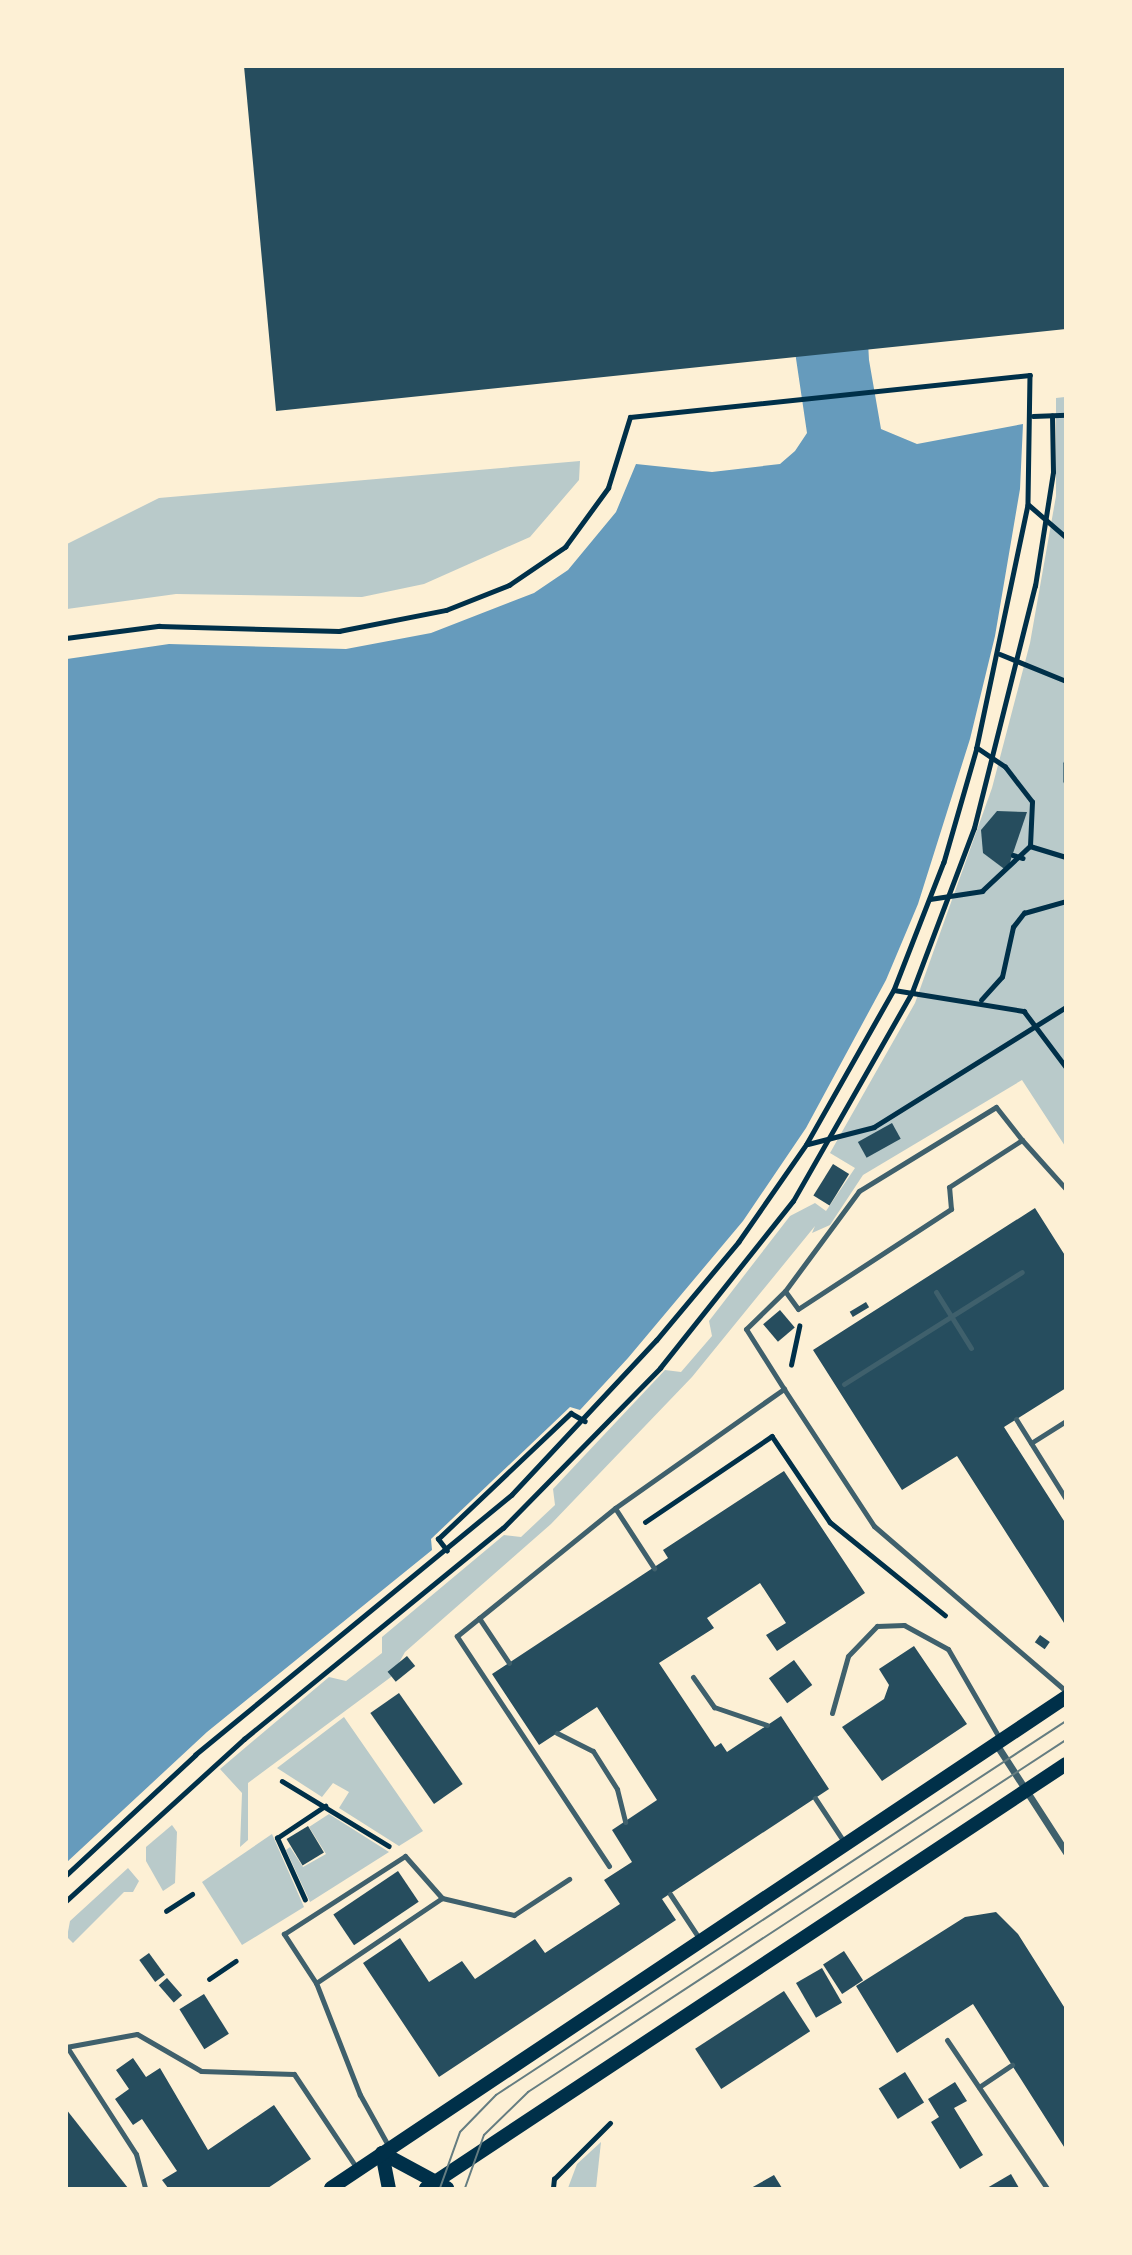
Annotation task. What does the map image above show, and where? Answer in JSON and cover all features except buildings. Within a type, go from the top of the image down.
[{"type":"main road","points":[[331,2189],[702,1941],[844,1842],[1066,1697]]},
{"type":"main road","points":[[428,2185],[1066,1764]]},
{"type":"main road","points":[[386,2150],[428,2185],[447,2189]]},
{"type":"main road","points":[[386,2150],[389,2189]]},
{"type":"street","points":[[998,1741],[1025,1790],[1066,1852]]},
{"type":"lane","points":[[1066,1189],[996,1107],[859,1191],[785,1291],[746,1329],[874,1526],[1066,1691]]},
{"type":"lane","points":[[785,1291],[798,1309],[951,1209],[949,1188],[1022,1140]]},
{"type":"lane","points":[[844,1384],[1021,1272]]},
{"type":"lane","points":[[936,1292],[971,1348]]},
{"type":"lane","points":[[609,1866],[457,1636],[615,1508],[784,1389]]},
{"type":"lane","points":[[1016,1419],[1066,1499]]},
{"type":"lane","points":[[1031,1443],[1066,1421]]},
{"type":"lane","points":[[615,1508],[654,1567]]},
{"type":"lane","points":[[479,1618],[509,1663]]},
{"type":"lane","points":[[832,1713],[848,1656],[877,1626],[904,1625],[948,1649],[998,1741]]},
{"type":"lane","points":[[693,1677],[714,1707],[767,1725]]},
{"type":"lane","points":[[557,1733],[593,1751],[617,1789],[625,1822]]},
{"type":"lane","points":[[814,1798],[844,1842]]},
{"type":"lane","points":[[386,2150],[360,2095],[316,1983],[284,1934],[405,1856],[442,1898],[514,1915],[569,1879]]},
{"type":"lane","points":[[670,1894],[702,1941]]},
{"type":"lane","points":[[316,1983],[442,1898]]},
{"type":"lane","points":[[145,2189],[135,2154],[67,2047],[137,2034],[201,2071],[294,2074],[358,2170]]},
{"type":"lane","points":[[947,2040],[1046,2189]]},
{"type":"lane","points":[[979,2087],[1012,2065]]},
{"type":"path","points":[[66,638],[159,626],[339,631],[446,611],[509,585],[565,547],[608,488],[630,417],[1030,375],[1033,416],[1028,505],[1000,654],[977,748],[930,899],[894,990],[807,1144],[739,1242],[585,1421],[447,1551],[196,1755],[66,1876]]},
{"type":"path","points":[[1033,416],[1066,415]]},
{"type":"path","points":[[66,1901],[244,1739],[503,1528],[585,1447],[746,1266],[834,1136],[912,992],[951,898],[995,760],[1020,662],[1047,521],[1052,416]]},
{"type":"path","points":[[1028,505],[1066,537]]},
{"type":"path","points":[[1000,654],[1066,681]]},
{"type":"path","points":[[930,899],[951,898],[982,891],[1024,858],[1030,846],[1032,802],[995,760],[977,748]]},
{"type":"path","points":[[1066,763],[1066,781]]},
{"type":"path","points":[[1030,846],[1066,857]]},
{"type":"path","points":[[1013,855],[1024,858]]},
{"type":"path","points":[[981,1000],[1002,977],[1013,927],[1024,913],[1066,901]]},
{"type":"path","points":[[894,990],[981,1000],[1024,1011],[1066,1067]]},
{"type":"path","points":[[807,1144],[874,1127],[1066,1007]]},
{"type":"path","points":[[784,1389],[800,1334],[798,1309]]},
{"type":"path","points":[[447,1551],[438,1539],[571,1413],[585,1421]]},
{"type":"path","points":[[642,1524],[772,1436],[830,1522],[955,1623]]},
{"type":"path","points":[[282,1781],[405,1856]]},
{"type":"path","points":[[312,1916],[277,1838],[325,1805]]},
{"type":"path","points":[[166,1910],[192,1894]]},
{"type":"path","points":[[209,1979],[236,1961]]},
{"type":"path","points":[[553,2189],[554,2179],[610,2123]]},
{"type":"shaded area","points":[[1065,397],[1065,1146],[1022,1080],[863,1175],[830,1225],[812,1233],[815,1226],[692,1377],[551,1524],[405,1652],[391,1677],[248,1783],[248,1840],[240,1847],[242,1793],[220,1769],[329,1677],[346,1681],[382,1653],[382,1637],[504,1535],[521,1537],[555,1505],[553,1489],[665,1370],[681,1372],[712,1336],[709,1321],[790,1216],[815,1203],[826,1211],[855,1168],[830,1153],[915,1003],[992,788],[1030,643],[1056,496],[1056,398]]},
{"type":"shaded area","points":[[580,461],[579,480],[530,537],[424,584],[362,597],[176,594],[67,609],[67,544],[159,498]]},
{"type":"shaded area","points":[[344,1717],[423,1831],[399,1846],[339,1808],[349,1792],[333,1783],[322,1797],[277,1768]]},
{"type":"shaded area","points":[[329,1814],[389,1852],[310,1902],[286,1850],[290,1847],[303,1867],[326,1854],[309,1827]]},
{"type":"shaded area","points":[[172,1825],[177,1832],[175,1883],[163,1891],[146,1861],[146,1847]]},
{"type":"shaded area","points":[[272,1834],[304,1907],[242,1945],[202,1882]]},
{"type":"shaded area","points":[[128,1868],[139,1881],[133,1892],[124,1892],[73,1943],[67,1937],[70,1921]]},
{"type":"shaded area","points":[[601,2142],[596,2188],[568,2188],[577,2164]]},
{"type":"water","points":[[753,67],[853,67],[869,360],[881,429],[917,444],[1023,424],[1020,489],[995,636],[970,739],[918,904],[886,980],[806,1128],[743,1221],[628,1358],[580,1410],[570,1407],[431,1539],[432,1550],[207,1732],[67,1862],[67,659],[169,644],[346,649],[431,633],[534,593],[568,570],[616,512],[636,464],[712,472],[780,464],[795,451],[807,433]]},
{"type":"tram line","points":[[440,2188],[460,2132],[496,2095],[1066,1721]]},
{"type":"tram line","points":[[465,2188],[484,2135],[528,2092],[1066,1740]]}]
